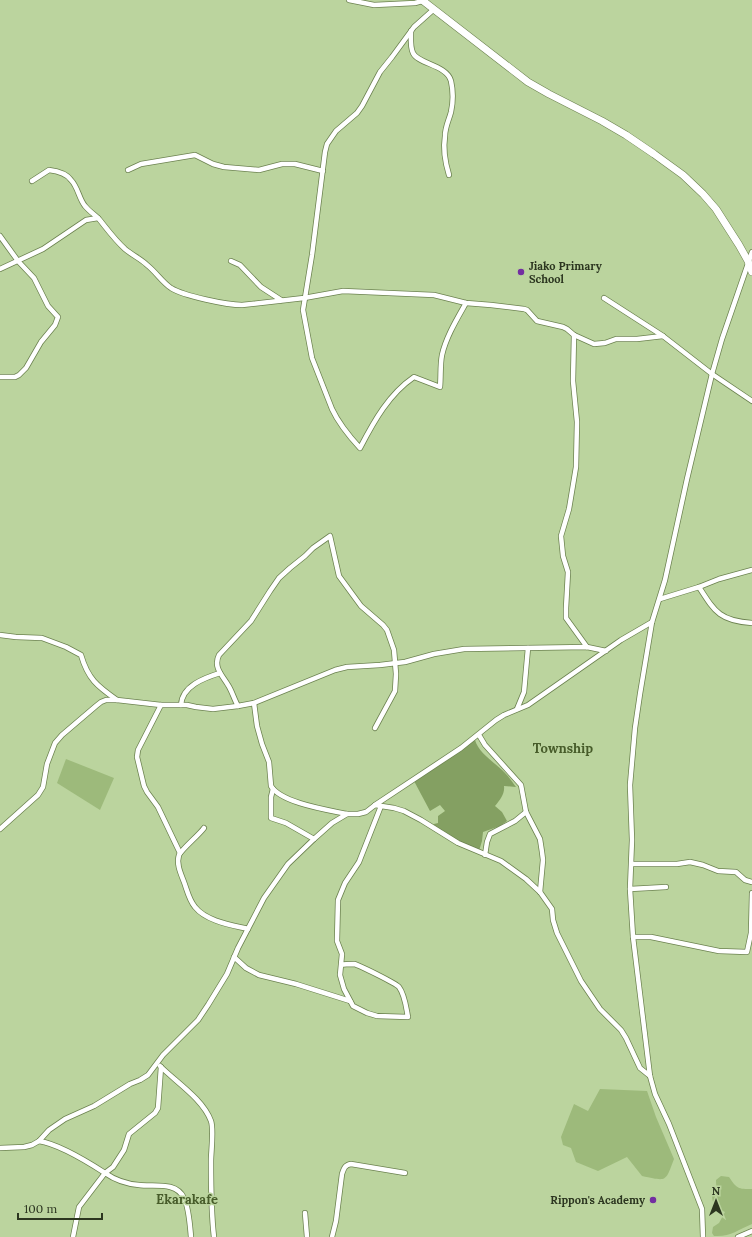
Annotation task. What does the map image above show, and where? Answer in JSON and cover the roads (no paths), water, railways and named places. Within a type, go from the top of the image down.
[{"type":"street","points":[[349,0],[374,5],[415,3],[422,0],[528,82],[602,121],[654,154],[683,175],[716,209],[739,245],[752,272]]},
{"type":"street","points":[[433,10],[414,27],[380,72],[357,113],[336,130],[326,147],[303,313],[312,358],[335,416],[348,435],[360,448],[374,422],[390,399],[406,382],[414,377],[440,387],[444,348],[466,303]]},
{"type":"street","points":[[411,31],[412,50],[415,56],[442,70],[449,75],[451,81],[451,112],[444,136],[444,158],[449,175]]},
{"type":"street","points":[[128,170],[141,164],[195,155],[218,166],[259,170],[282,164],[295,164],[323,171]]},
{"type":"street","points":[[32,182],[49,170],[67,176],[73,182],[79,197],[86,207],[98,218],[125,249],[150,267],[168,286],[177,292],[236,305],[282,301],[343,291],[434,295],[466,303],[524,309],[527,310],[537,321],[567,329],[574,335],[594,344],[616,339],[637,339],[662,336]]},
{"type":"street","points":[[0,269],[44,250],[86,220],[98,218]]},
{"type":"street","points":[[0,236],[18,261],[34,278],[48,306],[58,317],[55,325],[41,342],[26,368],[15,377],[0,377]]},
{"type":"street","points":[[703,1237],[702,1209],[669,1124],[654,1094],[650,1076],[633,937],[630,889],[632,864],[630,785],[640,694],[652,622],[672,554],[687,479],[712,374],[722,338],[752,252]]},
{"type":"street","points":[[232,261],[240,265],[261,287],[282,301]]},
{"type":"street","points":[[604,298],[662,336],[712,374],[752,401]]},
{"type":"street","points":[[574,335],[573,381],[577,422],[576,467],[569,509],[562,536],[563,556],[568,572],[566,618],[587,647]]},
{"type":"street","points":[[238,706],[217,665],[219,655],[251,621],[279,578],[313,548],[330,536],[339,576],[361,606],[387,630],[394,650],[396,663],[395,691],[375,728]]},
{"type":"street","points":[[660,599],[719,579],[752,570]]},
{"type":"street","points":[[699,587],[707,601],[717,613],[727,618],[752,623]]},
{"type":"street","points":[[273,790],[288,799],[315,808],[347,814],[366,812],[375,804],[456,752],[496,720],[528,705],[621,640],[652,622]]},
{"type":"street","points":[[0,635],[42,638],[66,647],[81,655],[90,678],[102,690],[117,700]]},
{"type":"street","points":[[0,829],[38,796],[43,787],[48,764],[55,743],[62,735],[96,706],[106,700],[161,705],[190,705],[204,709],[213,709],[254,703],[335,670],[405,662],[449,651],[464,649],[587,647],[606,651]]},
{"type":"street","points":[[517,709],[524,692],[528,648]]},
{"type":"street","points":[[181,705],[181,700],[187,689],[202,680],[220,673]]},
{"type":"street","points":[[254,703],[257,726],[269,762],[271,786],[273,790],[271,797],[271,818],[286,823],[314,839]]},
{"type":"street","points":[[161,705],[138,750],[136,757],[144,786],[158,807],[180,853]]},
{"type":"street","points":[[479,735],[488,749],[521,785],[526,812],[540,839],[543,860],[540,892]]},
{"type":"street","points":[[375,804],[404,811],[458,843],[501,861],[526,879],[540,892],[552,909],[553,920],[557,933],[581,981],[600,1009],[621,1030],[640,1068],[650,1076]]},
{"type":"street","points":[[341,965],[352,964],[359,966],[396,984],[401,990],[406,1003],[408,1017],[376,1016],[353,1006],[340,975],[342,954],[337,941],[338,900],[345,883],[359,862],[381,806]]},
{"type":"street","points":[[485,855],[490,834],[515,821],[526,812]]},
{"type":"street","points":[[0,1148],[28,1146],[39,1141],[49,1130],[65,1119],[94,1106],[130,1084],[140,1080],[159,1065],[198,1020],[227,974],[264,898],[288,864],[332,823],[347,814]]},
{"type":"street","points":[[204,828],[180,853],[178,859],[179,867],[190,899],[194,907],[221,923],[248,929]]},
{"type":"street","points":[[632,864],[677,864],[690,862],[718,871],[736,872],[746,880],[752,882]]},
{"type":"street","points":[[630,889],[666,887]]},
{"type":"street","points":[[633,937],[651,937],[719,951],[747,952],[751,937],[752,894]]},
{"type":"street","points":[[234,957],[246,968],[259,975],[296,984],[350,1001]]},
{"type":"street","points":[[73,1237],[79,1207],[105,1173],[113,1166],[124,1150],[129,1134],[157,1111],[159,1065]]},
{"type":"street","points":[[159,1065],[188,1089],[202,1106],[212,1122],[211,1202],[214,1237]]},
{"type":"street","points":[[39,1141],[70,1153],[118,1180],[140,1185],[166,1186],[179,1191],[185,1198],[191,1237]]},
{"type":"street","points":[[332,1237],[336,1221],[342,1174],[347,1165],[351,1164],[405,1173]]},
{"type":"street","points":[[305,1213],[307,1237]]},
{"type":"street","points":[[738,1237],[752,1231]]},
{"type":"place","name":"Jiako Primary School","points":[[521,272]]},
{"type":"place","name":"Rippon's Academy","points":[[653,1200]]},
{"type":"district","name":"Township","points":[[563,748]]},
{"type":"district","name":"Ekarakafe","points":[[187,1199]]}]
